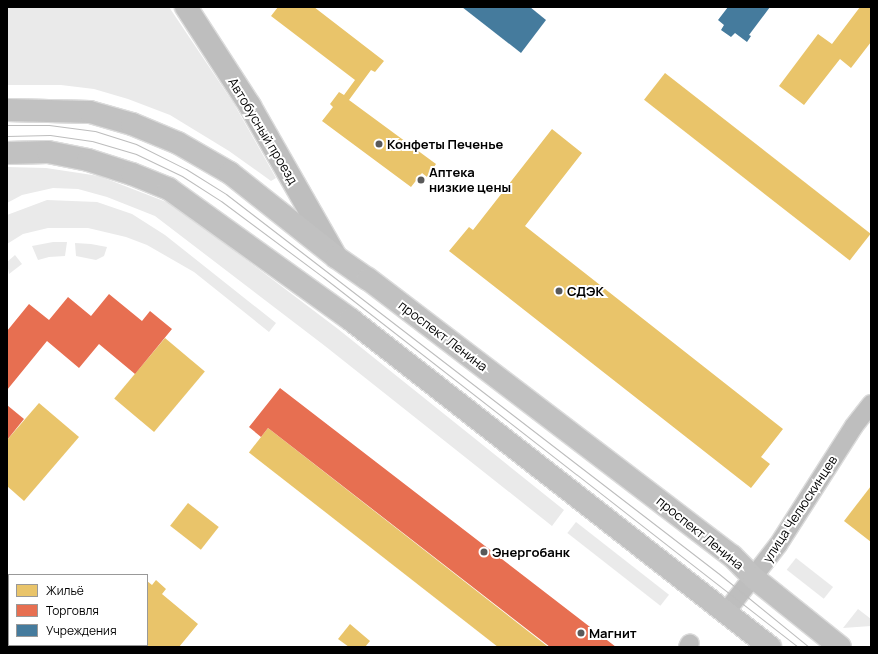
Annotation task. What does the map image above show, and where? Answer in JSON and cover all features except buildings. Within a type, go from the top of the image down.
[{"type":"main road","name":"проспект Ленина","points":[[7,110],[90,112],[132,124],[178,143],[230,173],[336,257],[368,278],[732,556],[754,578],[840,647]]},
{"type":"main road","points":[[7,154],[48,152],[88,160],[132,174],[169,189],[350,319],[770,647]]},
{"type":"street","name":"Автобусный проезд","points":[[186,7],[250,106],[336,257]]},
{"type":"street","name":"улица Челюскинцев","points":[[725,613],[754,578],[871,404]]},
{"type":"shaded area","points":[[7,7],[169,7],[234,104],[276,178],[271,181],[229,151],[170,115],[128,99],[94,89],[61,85],[7,85]]},
{"type":"shaded area","points":[[7,167],[46,168],[99,176],[174,205],[338,329],[564,510],[552,526],[325,346],[155,216],[107,197],[78,189],[53,188],[22,195],[7,203]]},
{"type":"shaded area","points":[[47,200],[97,202],[132,214],[165,235],[276,323],[269,332],[194,272],[147,245],[126,237],[88,228],[48,228],[23,234],[7,244],[7,215]]},
{"type":"shaded area","points":[[53,242],[67,242],[65,256],[49,257],[38,260],[32,246]]},
{"type":"shaded area","points":[[75,243],[107,247],[104,256],[96,260],[76,256]]},
{"type":"shaded area","points":[[15,255],[22,264],[9,274],[7,262]]},
{"type":"shaded area","points":[[576,522],[669,595],[660,606],[567,533]]},
{"type":"shaded area","points":[[796,558],[833,587],[824,599],[787,570]]},
{"type":"shaded area","points":[[858,609],[871,619],[871,626],[843,628]]},
{"type":"tram line","points":[[7,125],[49,125],[95,131],[136,144],[186,169],[226,194],[718,573],[809,647]]},
{"type":"tram line","points":[[7,136],[50,135],[92,141],[136,154],[182,176],[221,201],[323,277],[798,647]]},
{"type":"place","name":"Конфеты Печенье","points":[[379,144]]},
{"type":"place","name":"Аптека низкие цены","points":[[421,180]]},
{"type":"place","name":"СДЭК","points":[[559,291]]},
{"type":"place","name":"Энергобанк","points":[[484,552]]},
{"type":"place","name":"Магнит","points":[[581,633]]}]
